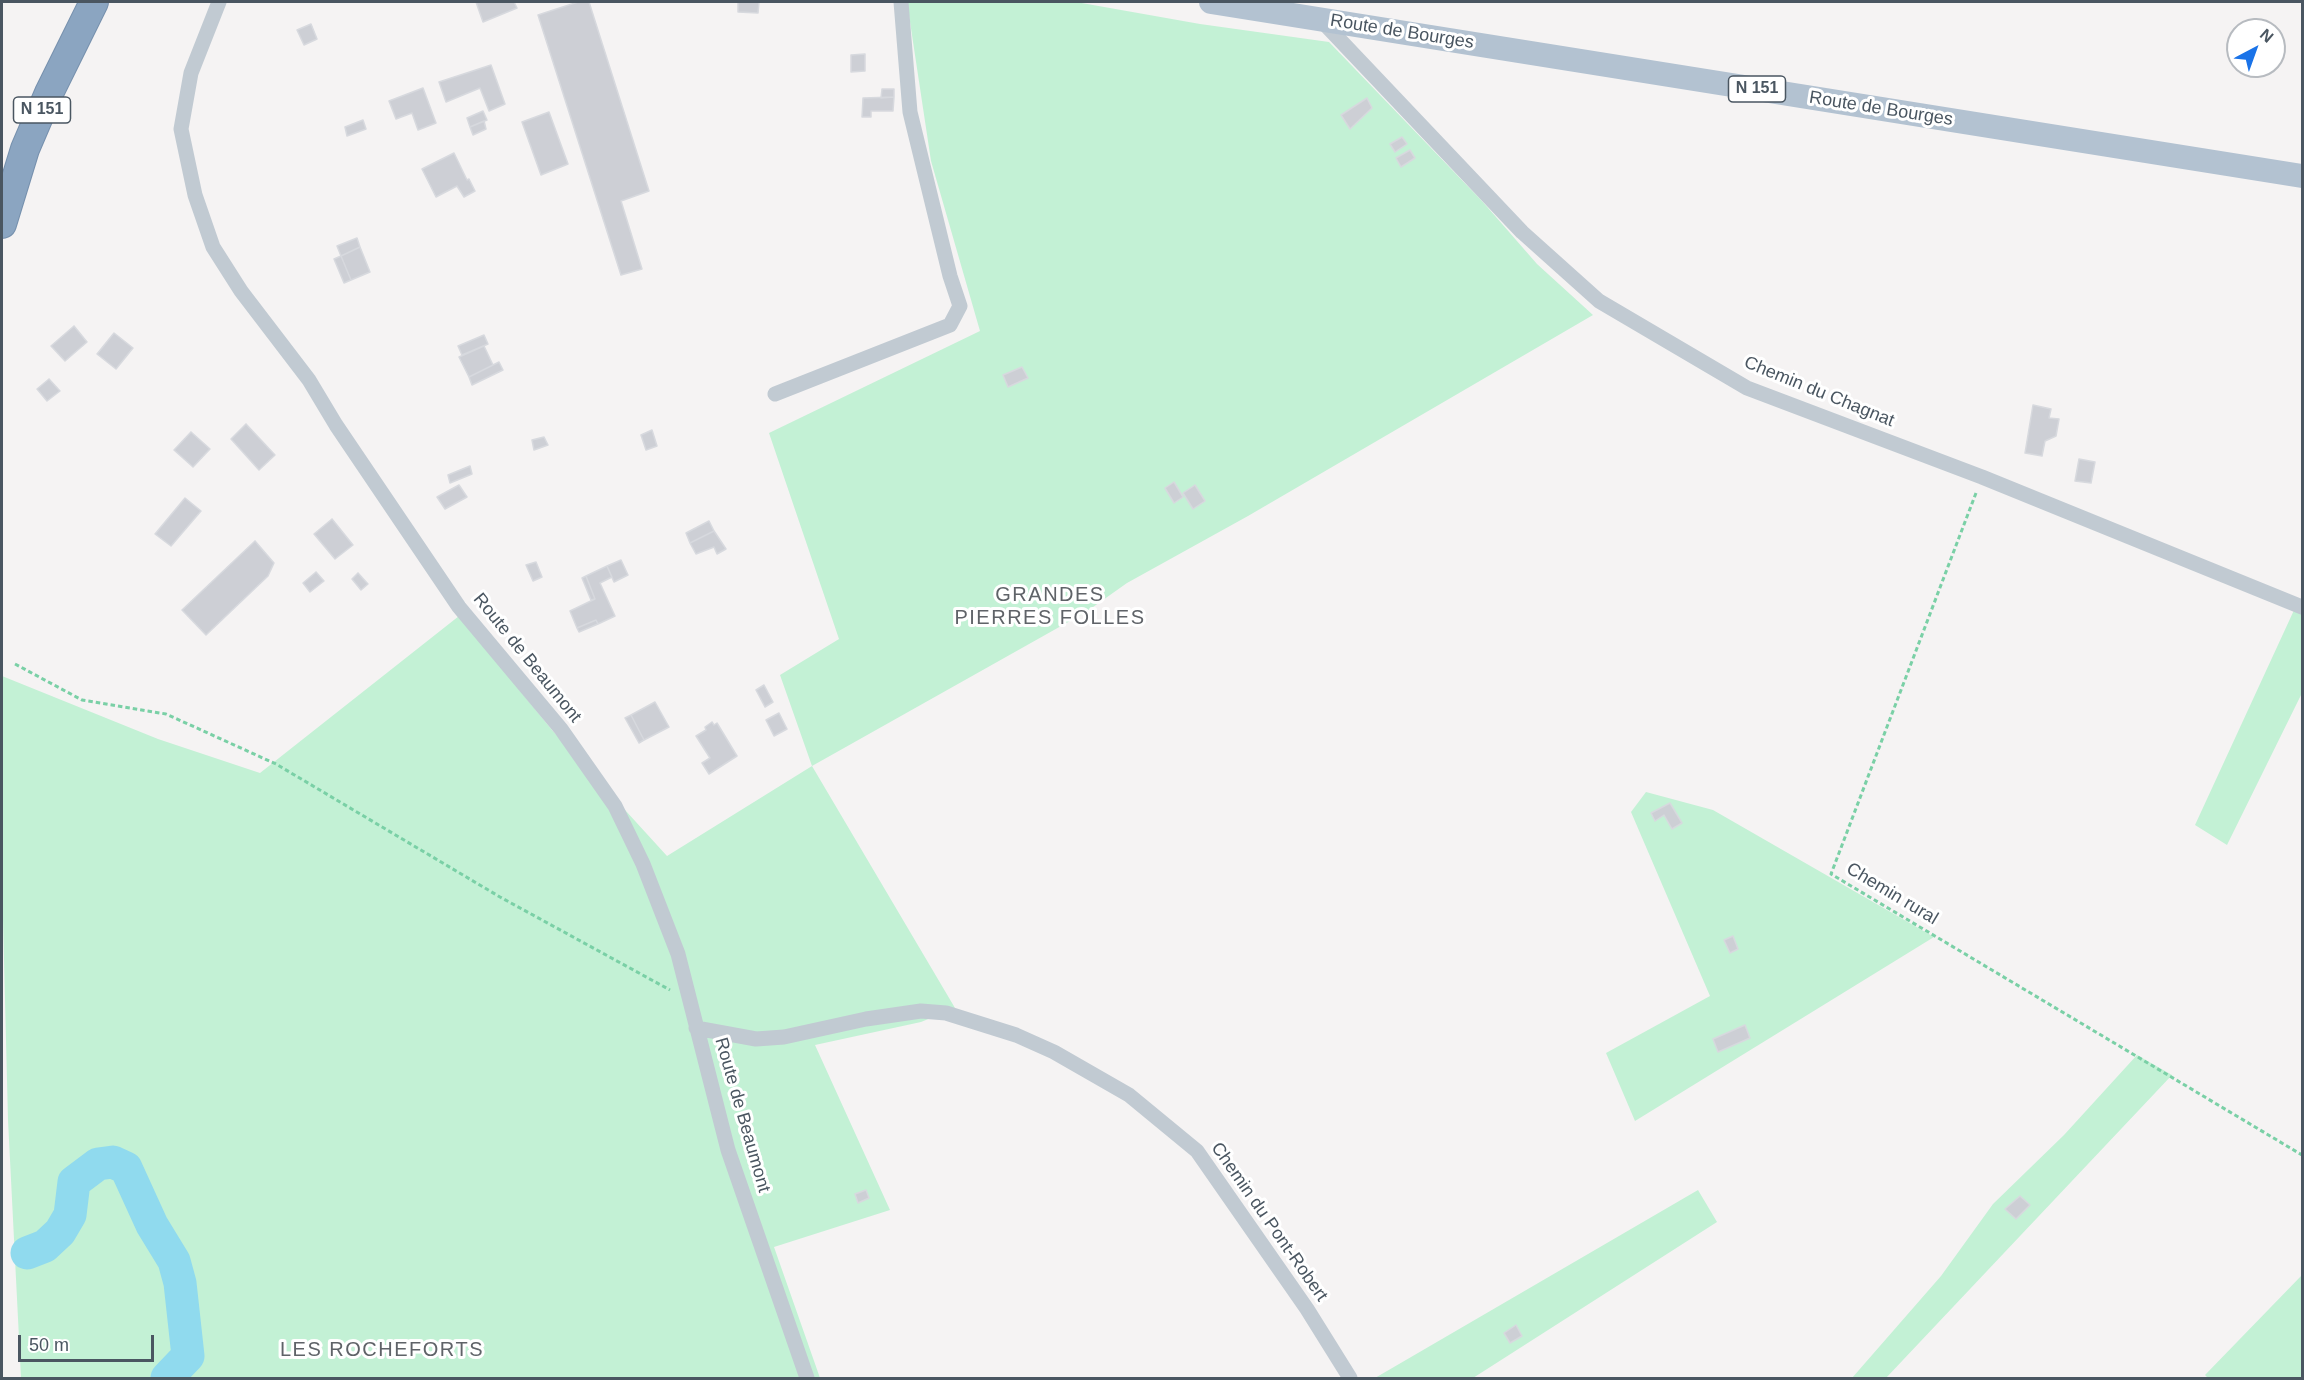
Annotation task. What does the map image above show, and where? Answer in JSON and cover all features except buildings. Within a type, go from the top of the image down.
[{"type":"highway","name":"N 151","points":[[2,224],[25,149],[49,93],[94,2]]},
{"type":"main road","name":"Route de Bourges","points":[[1212,2],[2302,176]]},
{"type":"street","name":"Route de Beaumont","points":[[219,2],[191,73],[181,129],[195,195],[213,247],[241,291],[309,380],[336,425],[459,607],[561,729],[615,806],[643,864],[678,954],[728,1150],[807,1378]]},
{"type":"street","points":[[775,394],[950,325],[960,306],[950,276],[910,112],[901,2]]},
{"type":"street","name":"Chemin du Chagnat","points":[[1320,19],[1522,232],[1599,301],[1747,388],[1982,477],[2302,607]]},
{"type":"street","name":"Chemin du Pont-Robert","points":[[696,1028],[756,1039],[784,1037],[867,1019],[921,1011],[946,1013],[1016,1035],[1054,1052],[1129,1095],[1197,1150],[1307,1309],[1350,1378]]},
{"type":"path","name":"Chemin rural","points":[[1982,477],[1831,874],[2302,1155]]},
{"type":"path","points":[[15,664],[82,700],[166,714],[276,764],[500,897],[690,1001]]},
{"type":"green space","points":[[907,2],[1076,2],[1200,24],[1329,42],[1482,201],[1537,264],[1593,315],[1248,516],[1127,583],[1086,612],[812,766],[780,675],[839,639],[769,433],[980,331],[931,161]]},
{"type":"green space","points":[[2295,608],[2302,612],[2302,693],[2227,845],[2195,825]]},
{"type":"green space","points":[[459,616],[552,730],[667,856],[812,766],[955,1008],[921,1022],[815,1045],[890,1210],[774,1247],[820,1378],[21,1378],[8,1120],[2,880],[2,676],[158,739],[260,773]]},
{"type":"green space","points":[[1646,792],[1713,810],[1934,937],[1635,1121],[1606,1053],[1710,996],[1631,812]]},
{"type":"green space","points":[[2137,1055],[2172,1075],[1886,1378],[1852,1378],[1941,1276],[1993,1204],[2064,1135]]},
{"type":"green space","points":[[1698,1190],[1717,1222],[1473,1378],[1375,1378]]},
{"type":"green space","points":[[2302,1275],[2302,1378],[2208,1378],[2205,1375]]},
{"type":"waterway","points":[[27,1253],[45,1246],[60,1232],[70,1215],[74,1182],[98,1164],[113,1162],[126,1168],[152,1225],[174,1261],[180,1283],[188,1356],[167,1378]]},
{"type":"district","name":"GRANDES PIERRES FOLLES","points":[[1050,606]]},
{"type":"district","name":"LES ROCHEFORTS","points":[[382,1350]]}]
